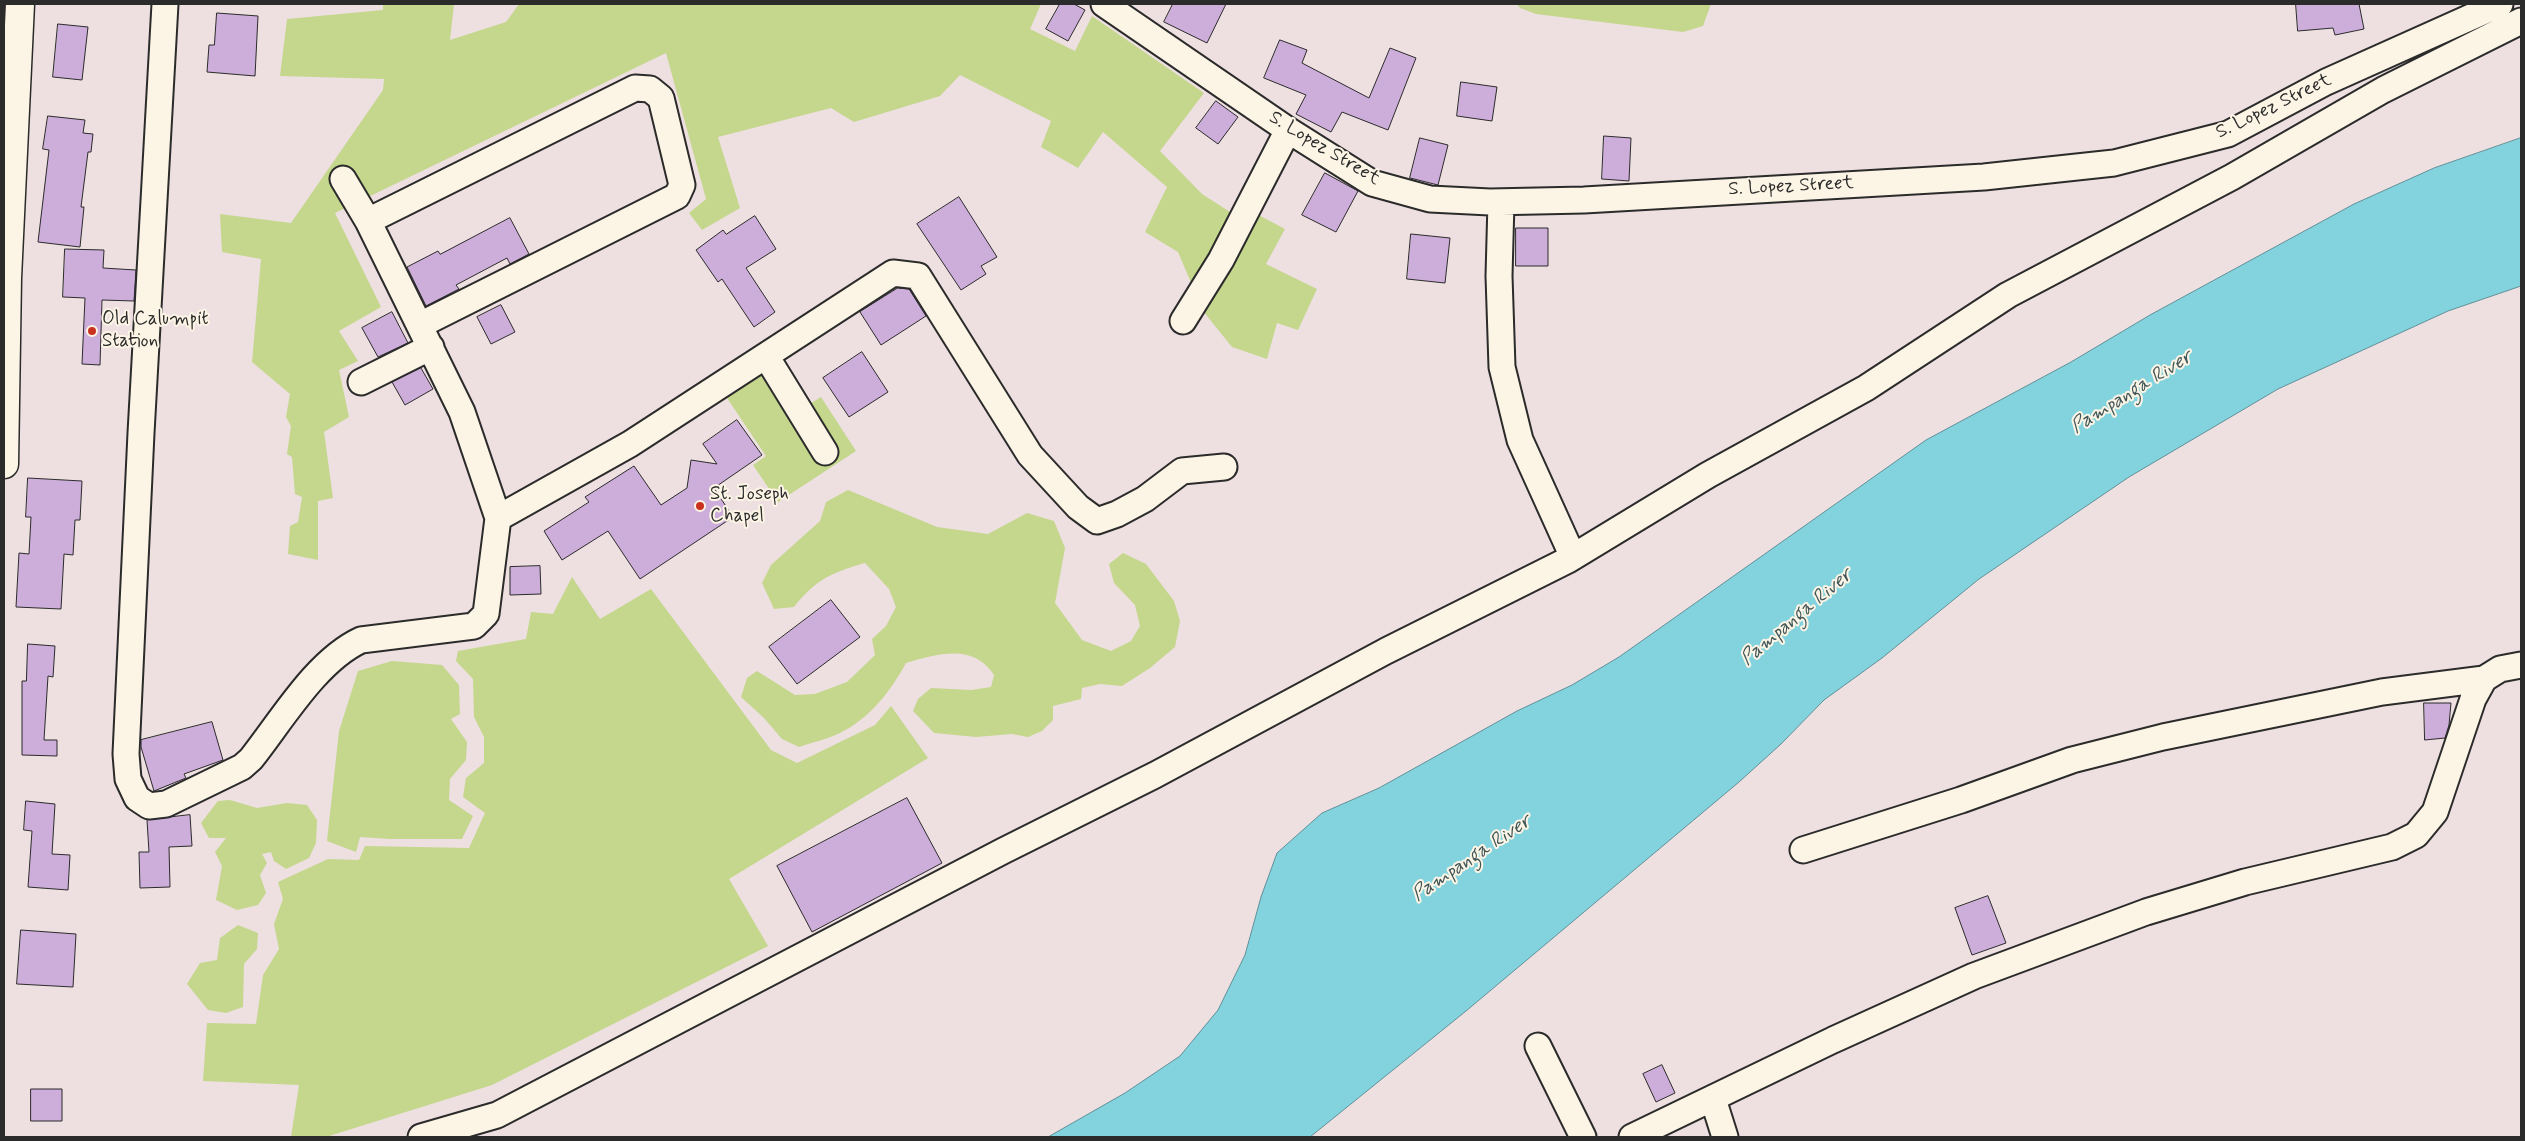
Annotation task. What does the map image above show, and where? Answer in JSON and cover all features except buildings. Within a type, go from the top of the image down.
[{"type":"highway","points":[[4,464],[5,278],[20,4]]},
{"type":"street","points":[[165,4],[141,423],[126,754],[128,779],[137,798],[149,806],[166,804],[242,767],[251,759],[326,662],[346,647],[361,640],[474,626],[486,614],[498,518],[462,412],[368,221],[344,179]]},
{"type":"street","name":"S. Lopez Street","points":[[1104,4],[1288,130],[1372,183],[1430,199],[1501,202],[1584,200],[1984,177],[2114,163],[2228,134],[2326,82],[2500,4]]},
{"type":"street","points":[[420,1137],[497,1115],[977,864],[1155,775],[1386,651],[1573,557],[1708,475],[1866,388],[2008,295],[2232,177],[2383,90],[2521,21]]},
{"type":"street","points":[[368,221],[635,88],[650,89],[661,98],[682,185],[677,196],[420,324]]},
{"type":"street","points":[[1183,321],[1221,260],[1288,130]]},
{"type":"street","points":[[1501,202],[1499,276],[1502,367],[1520,440],[1573,557]]},
{"type":"street","points":[[498,518],[630,444],[893,273],[918,276],[1030,455],[1078,507],[1097,520],[1117,514],[1145,499],[1182,471],[1224,466]]},
{"type":"street","points":[[361,382],[431,347]]},
{"type":"street","points":[[766,356],[825,452]]},
{"type":"street","points":[[1803,850],[1962,800],[2072,760],[2163,737],[2382,692],[2484,679],[2500,669],[2521,665]]},
{"type":"street","points":[[1632,1137],[1833,1040],[1974,976],[2146,912],[2245,882],[2392,847],[2416,835],[2435,812],[2473,699],[2484,679]]},
{"type":"street","points":[[1538,1046],[1583,1137]]},
{"type":"street","points":[[1713,1099],[1725,1137]]},
{"type":"green space","points":[[383,4],[454,4],[450,40],[506,22],[519,4],[1041,4],[1030,29],[1075,51],[1092,16],[1204,93],[1160,151],[1202,194],[1241,219],[1249,210],[1285,229],[1266,264],[1317,289],[1298,330],[1277,323],[1267,359],[1232,347],[1203,311],[1178,252],[1145,232],[1167,187],[1103,132],[1078,168],[1041,147],[1051,121],[960,75],[940,96],[854,122],[831,108],[718,137],[740,208],[702,230],[689,213],[706,199],[666,53],[335,213],[381,307],[339,331],[358,361],[339,370],[349,417],[324,432],[333,498],[318,501],[318,560],[288,554],[290,526],[298,522],[302,497],[295,494],[292,457],[287,454],[291,426],[286,417],[290,394],[252,362],[261,259],[222,252],[220,214],[291,223],[383,90],[384,79],[280,76],[287,19],[383,10]]},
{"type":"green space","points":[[1517,4],[1711,4],[1703,26],[1683,32],[1536,14],[1520,8]]},
{"type":"green space","points":[[767,372],[795,413],[821,397],[856,451],[778,502],[753,465],[766,456],[727,398]]},
{"type":"green space","points":[[848,490],[937,527],[988,534],[1027,513],[1054,521],[1065,548],[1055,603],[1082,640],[1111,651],[1131,641],[1140,626],[1135,605],[1114,583],[1109,564],[1123,553],[1146,564],[1174,601],[1180,621],[1175,647],[1150,668],[1122,686],[1100,684],[1082,688],[1081,699],[1053,706],[1053,720],[1042,731],[1028,737],[1012,734],[976,737],[934,733],[913,711],[918,699],[931,688],[971,690],[991,687],[994,675],[986,665],[976,658],[965,655],[942,654],[906,663],[886,694],[870,712],[840,733],[799,747],[782,739],[764,718],[741,697],[747,678],[757,671],[795,695],[815,694],[847,682],[875,655],[872,639],[886,626],[896,607],[889,589],[865,563],[825,578],[802,597],[794,607],[774,609],[762,583],[771,565],[820,521],[826,502]]},
{"type":"green space","points":[[572,577],[600,619],[651,589],[771,750],[797,763],[875,725],[891,706],[928,758],[729,879],[768,946],[492,1085],[326,1137],[291,1137],[299,1085],[203,1081],[207,1023],[256,1024],[263,975],[279,949],[274,924],[283,899],[278,882],[328,859],[359,860],[365,846],[469,848],[485,813],[463,797],[466,778],[484,763],[484,737],[474,717],[473,679],[456,661],[458,651],[526,639],[531,612],[553,614]]},
{"type":"green space","points":[[392,661],[442,665],[459,685],[460,714],[451,719],[467,742],[466,760],[450,779],[449,800],[473,816],[462,839],[360,837],[356,852],[327,841],[339,731],[358,671]]},
{"type":"green space","points":[[230,800],[257,808],[287,803],[307,805],[317,820],[316,843],[309,858],[286,869],[274,861],[271,852],[262,854],[267,863],[260,875],[266,893],[258,905],[237,910],[216,900],[222,866],[215,852],[226,838],[209,838],[201,823],[218,801]]},
{"type":"green space","points":[[238,925],[258,933],[257,949],[244,964],[243,1007],[226,1013],[208,1010],[187,984],[200,963],[217,960],[220,938]]},
{"type":"water","name":"Pampanga River","points":[[2521,138],[2521,286],[2448,311],[2278,389],[2129,477],[1979,579],[1882,658],[1824,700],[1781,744],[1739,782],[1466,1011],[1310,1137],[1048,1137],[1125,1093],[1180,1056],[1218,1010],[1245,955],[1261,897],[1277,853],[1322,813],[1379,788],[1517,711],[1572,685],[1619,657],[1926,440],[2071,362],[2150,315],[2354,204],[2434,168]]},
{"type":"place","name":"Old Calumpit Station","points":[[92,331]]},
{"type":"place","name":"St. Joseph Chapel","points":[[700,506]]}]
